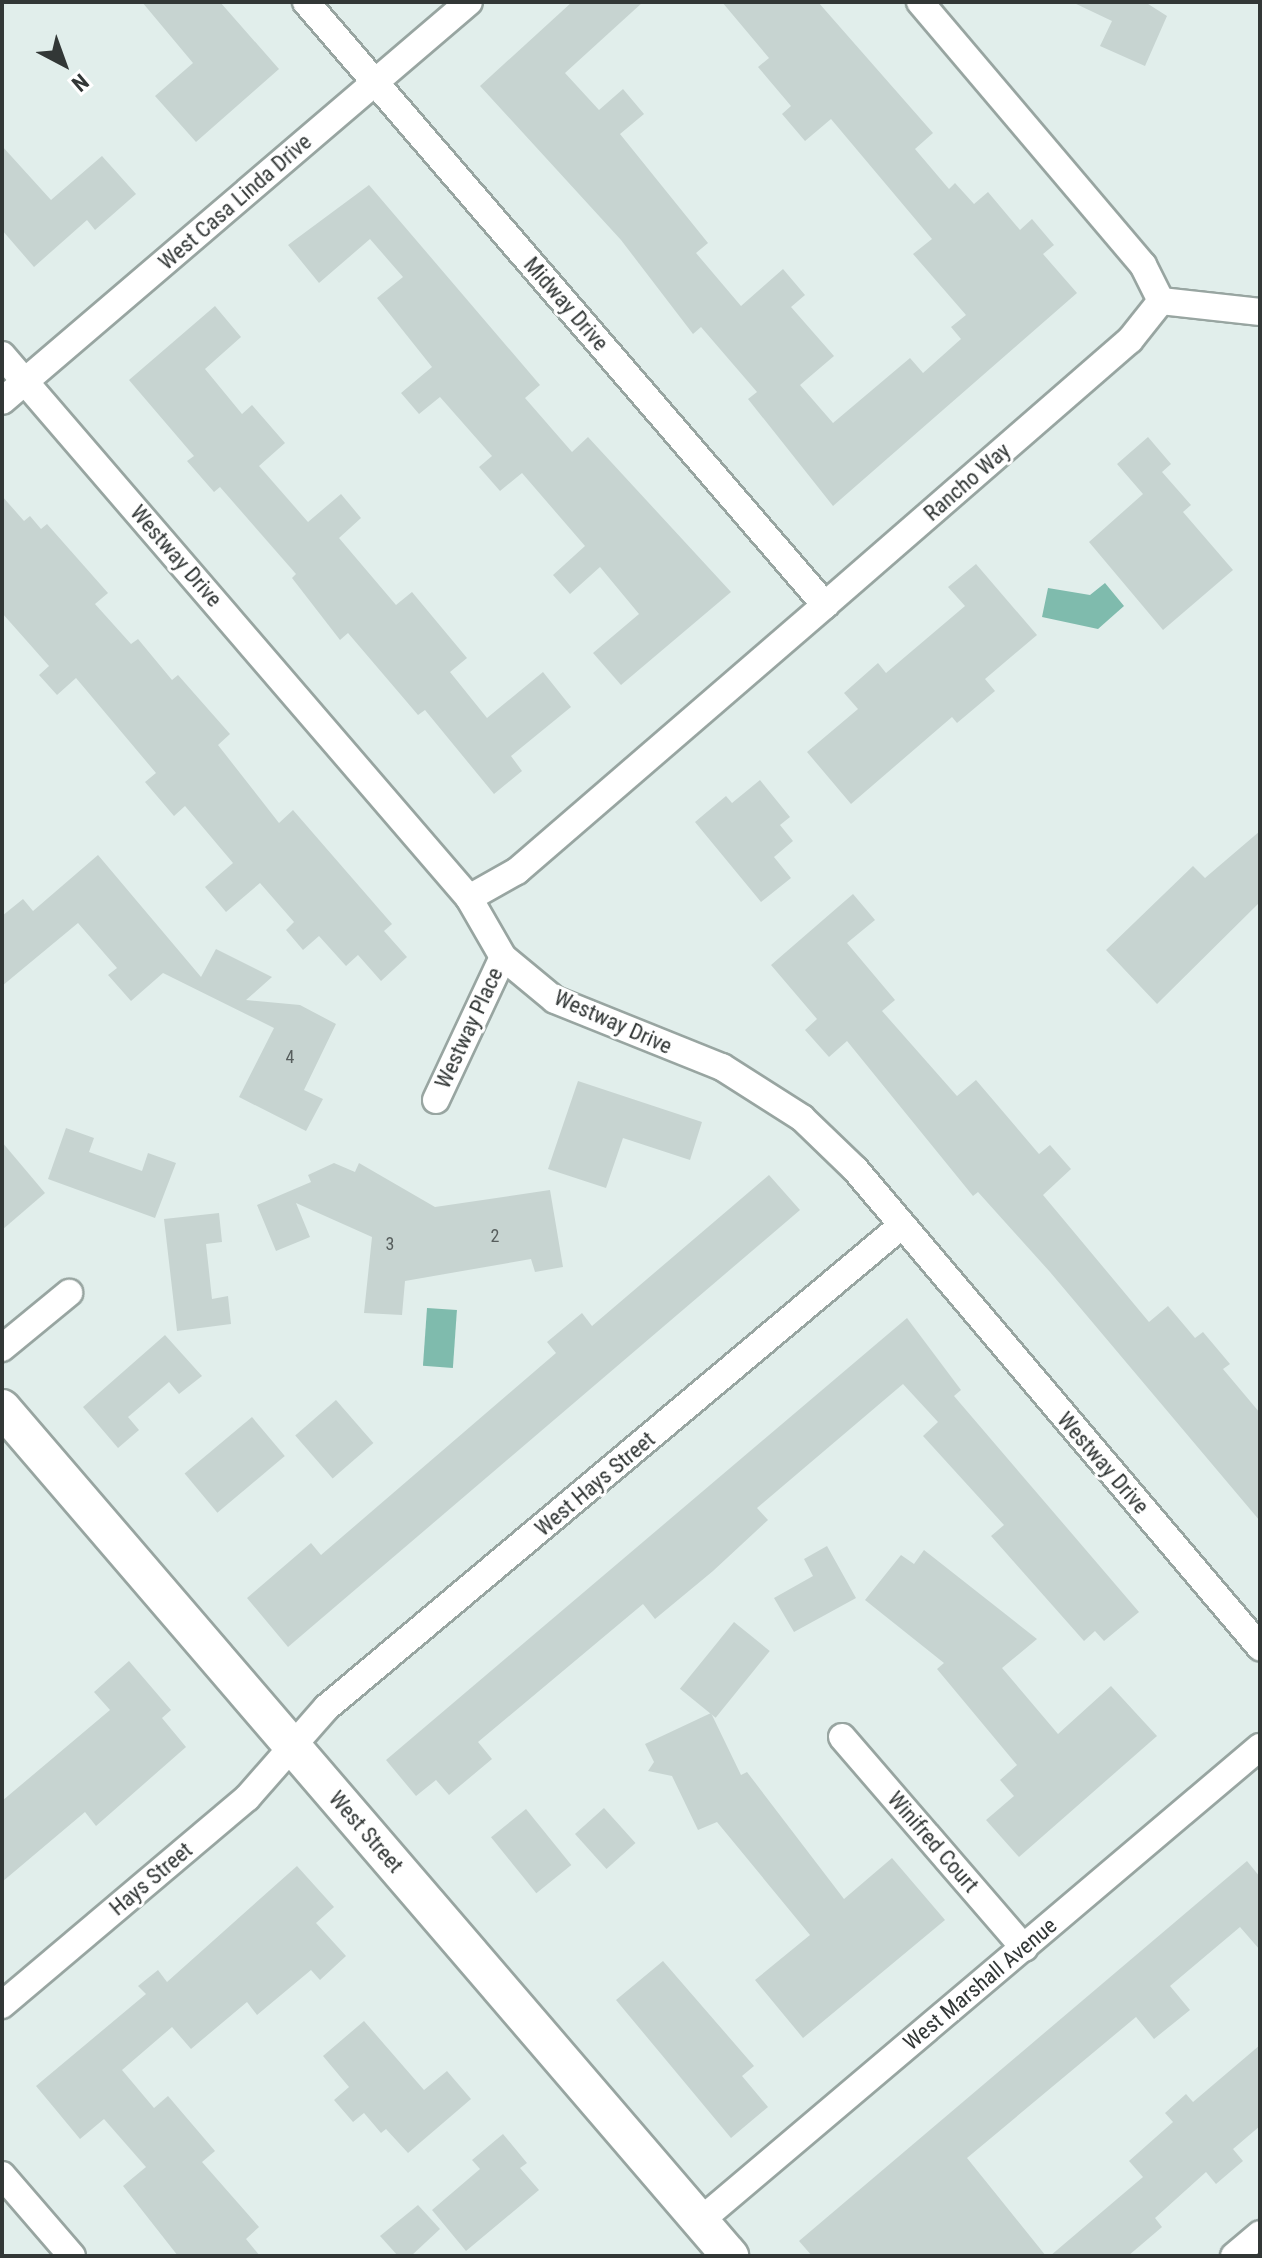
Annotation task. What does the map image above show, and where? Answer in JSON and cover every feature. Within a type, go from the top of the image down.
[{"type":"main road","name":"West Street","points":[[2,1408],[730,2256]]},
{"type":"street","name":"Midway Drive","points":[[306,2],[825,605]]},
{"type":"street","name":"West Casa Linda Drive","points":[[2,401],[469,2]]},
{"type":"street","points":[[920,2],[1143,265],[1161,301],[1260,312]]},
{"type":"street","name":"Rancho Way","points":[[469,898],[517,871],[1130,340],[1161,301]]},
{"type":"street","name":"Westway Drive","points":[[2,355],[469,898],[503,957],[555,1000],[722,1067],[802,1118],[901,1226],[1260,1647]]},
{"type":"street","name":"Westway Place","points":[[436,1100],[503,957]]},
{"type":"street","name":"West Hays Street","points":[[293,1746],[326,1708],[901,1226]]},
{"type":"street","points":[[2,1348],[69,1293]]},
{"type":"street","name":"Winifred Court","points":[[842,1737],[1024,1948]]},
{"type":"street","name":"Hays Street","points":[[2,2005],[247,1798],[293,1746]]},
{"type":"street","name":"West Marshall Avenue","points":[[700,2221],[1260,1747]]},
{"type":"street","points":[[2,2175],[72,2256]]},
{"type":"street","points":[[1234,2256],[1260,2234]]},
{"type":"shaded area","points":[[1105,583],[1124,606],[1098,629],[1042,617],[1048,588],[1090,595]]},
{"type":"shaded area","points":[[427,1308],[457,1310],[453,1368],[423,1366]]},
{"type":"building","points":[[142,2],[220,2],[279,69],[196,142],[155,96],[193,63]]},
{"type":"building","points":[[572,2],[643,2],[565,73],[599,110],[623,89],[644,114],[620,134],[708,243],[696,253],[741,306],[783,269],[805,295],[791,307],[834,356],[800,385],[833,423],[910,358],[923,373],[961,339],[951,327],[966,315],[913,254],[932,239],[831,119],[805,141],[782,114],[791,106],[758,67],[769,58],[722,2],[818,2],[933,133],[915,149],[949,189],[955,183],[974,204],[988,192],[1020,230],[1032,219],[1054,245],[1043,254],[1077,293],[833,506],[748,399],[757,392],[701,327],[693,334],[621,240],[480,86]]},
{"type":"building","points":[[1072,2],[1145,2],[1167,16],[1145,66],[1100,46],[1112,21]]},
{"type":"building","points":[[2,146],[51,200],[102,156],[136,194],[95,230],[87,220],[34,267],[2,230]]},
{"type":"building","points":[[369,185],[540,385],[525,398],[572,452],[588,437],[731,592],[621,685],[593,653],[639,614],[600,567],[570,594],[553,575],[585,546],[522,473],[500,491],[479,467],[492,456],[440,397],[419,414],[401,393],[432,367],[377,298],[403,277],[370,239],[319,283],[288,245]]},
{"type":"building","points":[[215,306],[241,337],[205,369],[242,414],[252,405],[285,443],[259,466],[308,522],[341,494],[361,518],[339,538],[396,605],[412,592],[467,658],[450,672],[487,718],[543,672],[571,707],[511,756],[522,771],[494,794],[425,710],[418,715],[348,633],[340,640],[292,578],[296,574],[220,487],[214,492],[187,461],[194,456],[129,380]]},
{"type":"building","points":[[1148,437],[1171,464],[1162,472],[1191,505],[1183,512],[1233,570],[1163,630],[1089,542],[1143,494],[1117,464]]},
{"type":"building","points":[[2,496],[24,521],[30,516],[41,529],[47,524],[108,593],[95,604],[131,644],[138,639],[172,680],[178,675],[230,734],[218,745],[279,823],[293,810],[392,924],[384,931],[407,957],[381,981],[358,955],[346,966],[319,936],[303,950],[286,930],[294,922],[260,883],[226,912],[205,887],[233,863],[185,806],[174,816],[145,782],[156,773],[76,678],[57,695],[39,675],[49,666],[2,613]]},
{"type":"building","points":[[976,564],[1037,635],[985,679],[995,691],[957,723],[952,717],[851,804],[807,752],[858,709],[844,693],[878,663],[886,673],[965,606],[948,587]]},
{"type":"building","points":[[760,780],[790,817],[780,825],[793,841],[774,857],[791,878],[761,902],[695,822],[726,796],[732,803]]},
{"type":"building","points":[[1260,831],[1260,902],[1157,1004],[1106,950],[1193,866],[1205,878]]},
{"type":"building","points":[[98,855],[201,977],[216,949],[272,977],[246,1000],[300,1005],[336,1024],[304,1090],[323,1099],[306,1131],[239,1097],[274,1028],[163,973],[131,1001],[108,975],[117,968],[78,923],[2,986],[2,916],[23,899],[33,911]]},
{"type":"building","points":[[853,894],[875,920],[847,943],[895,1000],[882,1011],[957,1096],[976,1080],[1039,1154],[1050,1145],[1071,1169],[1043,1195],[1149,1322],[1168,1306],[1195,1338],[1203,1332],[1230,1364],[1223,1369],[1260,1413],[1260,1521],[1050,1272],[978,1192],[973,1196],[847,1041],[829,1057],[805,1030],[817,1019],[771,965]]},
{"type":"building","points":[[578,1081],[702,1122],[690,1160],[623,1138],[606,1188],[548,1169]]},
{"type":"building","points":[[66,1128],[94,1138],[89,1152],[142,1171],[148,1153],[176,1163],[155,1218],[48,1179]]},
{"type":"building","points":[[2,1142],[45,1193],[2,1230]]},
{"type":"building","points":[[334,1163],[355,1172],[359,1163],[435,1207],[550,1190],[563,1267],[535,1272],[531,1259],[405,1281],[402,1315],[364,1313],[372,1237],[296,1203],[310,1237],[276,1251],[257,1205],[311,1182],[308,1175]]},
{"type":"building","points":[[769,1175],[800,1210],[288,1647],[247,1598],[311,1543],[321,1555],[556,1353],[547,1342],[582,1313],[592,1326]]},
{"type":"building","points":[[219,1213],[222,1242],[206,1244],[212,1299],[228,1296],[231,1324],[177,1331],[164,1219]]},
{"type":"building","points":[[907,1318],[961,1390],[954,1396],[1139,1612],[1104,1641],[1095,1631],[1084,1641],[991,1536],[1004,1525],[923,1436],[938,1422],[903,1384],[757,1508],[768,1520],[713,1571],[655,1619],[643,1604],[478,1742],[492,1759],[449,1795],[436,1780],[416,1796],[386,1760]]},
{"type":"building","points":[[165,1335],[202,1376],[179,1394],[169,1382],[128,1417],[139,1430],[118,1448],[83,1407]]},
{"type":"building","points":[[336,1400],[373,1443],[333,1478],[295,1435]]},
{"type":"building","points":[[252,1417],[285,1456],[217,1513],[185,1474]]},
{"type":"building","points":[[827,1546],[856,1598],[794,1632],[774,1598],[813,1576],[804,1559]]},
{"type":"building","points":[[924,1550],[1037,1639],[1002,1668],[1058,1734],[1111,1686],[1157,1736],[1019,1857],[986,1820],[1014,1796],[1000,1780],[1017,1765],[937,1669],[944,1663],[865,1600],[901,1555],[914,1564]]},
{"type":"building","points":[[734,1622],[770,1651],[716,1718],[680,1689]]},
{"type":"building","points":[[129,1661],[171,1710],[162,1718],[186,1747],[96,1826],[85,1812],[2,1882],[2,1801],[110,1710],[94,1692]]},
{"type":"building","points":[[711,1713],[741,1775],[747,1772],[844,1899],[892,1858],[945,1920],[803,2038],[755,1980],[810,1935],[717,1822],[698,1830],[672,1776],[648,1771],[654,1762],[645,1744]]},
{"type":"building","points":[[604,1808],[635,1843],[606,1869],[575,1834]]},
{"type":"building","points":[[526,1809],[571,1865],[536,1893],[491,1837]]},
{"type":"building","points":[[1247,1861],[1260,1877],[1260,1950],[1240,1927],[1170,1986],[1190,2010],[1154,2039],[1136,2017],[967,2158],[1046,2256],[812,2256],[799,2241]]},
{"type":"building","points":[[297,1866],[334,1907],[316,1923],[346,1956],[320,1980],[311,1970],[257,2015],[247,2002],[191,2049],[172,2027],[122,2070],[154,2108],[168,2096],[215,2151],[202,2162],[259,2227],[246,2239],[260,2256],[178,2256],[123,2186],[146,2167],[104,2119],[80,2139],[36,2086],[146,1994],[138,1986],[158,1970],[167,1982]]},
{"type":"building","points":[[663,1961],[754,2066],[742,2076],[768,2107],[731,2138],[616,2000]]},
{"type":"building","points":[[364,2021],[424,2090],[447,2071],[471,2099],[408,2153],[386,2129],[381,2133],[364,2113],[353,2122],[334,2100],[349,2087],[323,2056]]},
{"type":"building","points":[[1260,2045],[1260,2126],[1233,2149],[1243,2161],[1216,2184],[1206,2172],[1155,2218],[1162,2227],[1128,2256],[1050,2256],[1143,2177],[1129,2161],[1173,2122],[1165,2113],[1186,2094],[1193,2102]]},
{"type":"building","points":[[503,2134],[527,2163],[520,2168],[539,2190],[466,2251],[432,2210],[480,2169],[472,2160]]},
{"type":"building","points":[[418,2205],[440,2229],[411,2256],[398,2256],[380,2236]]}]
